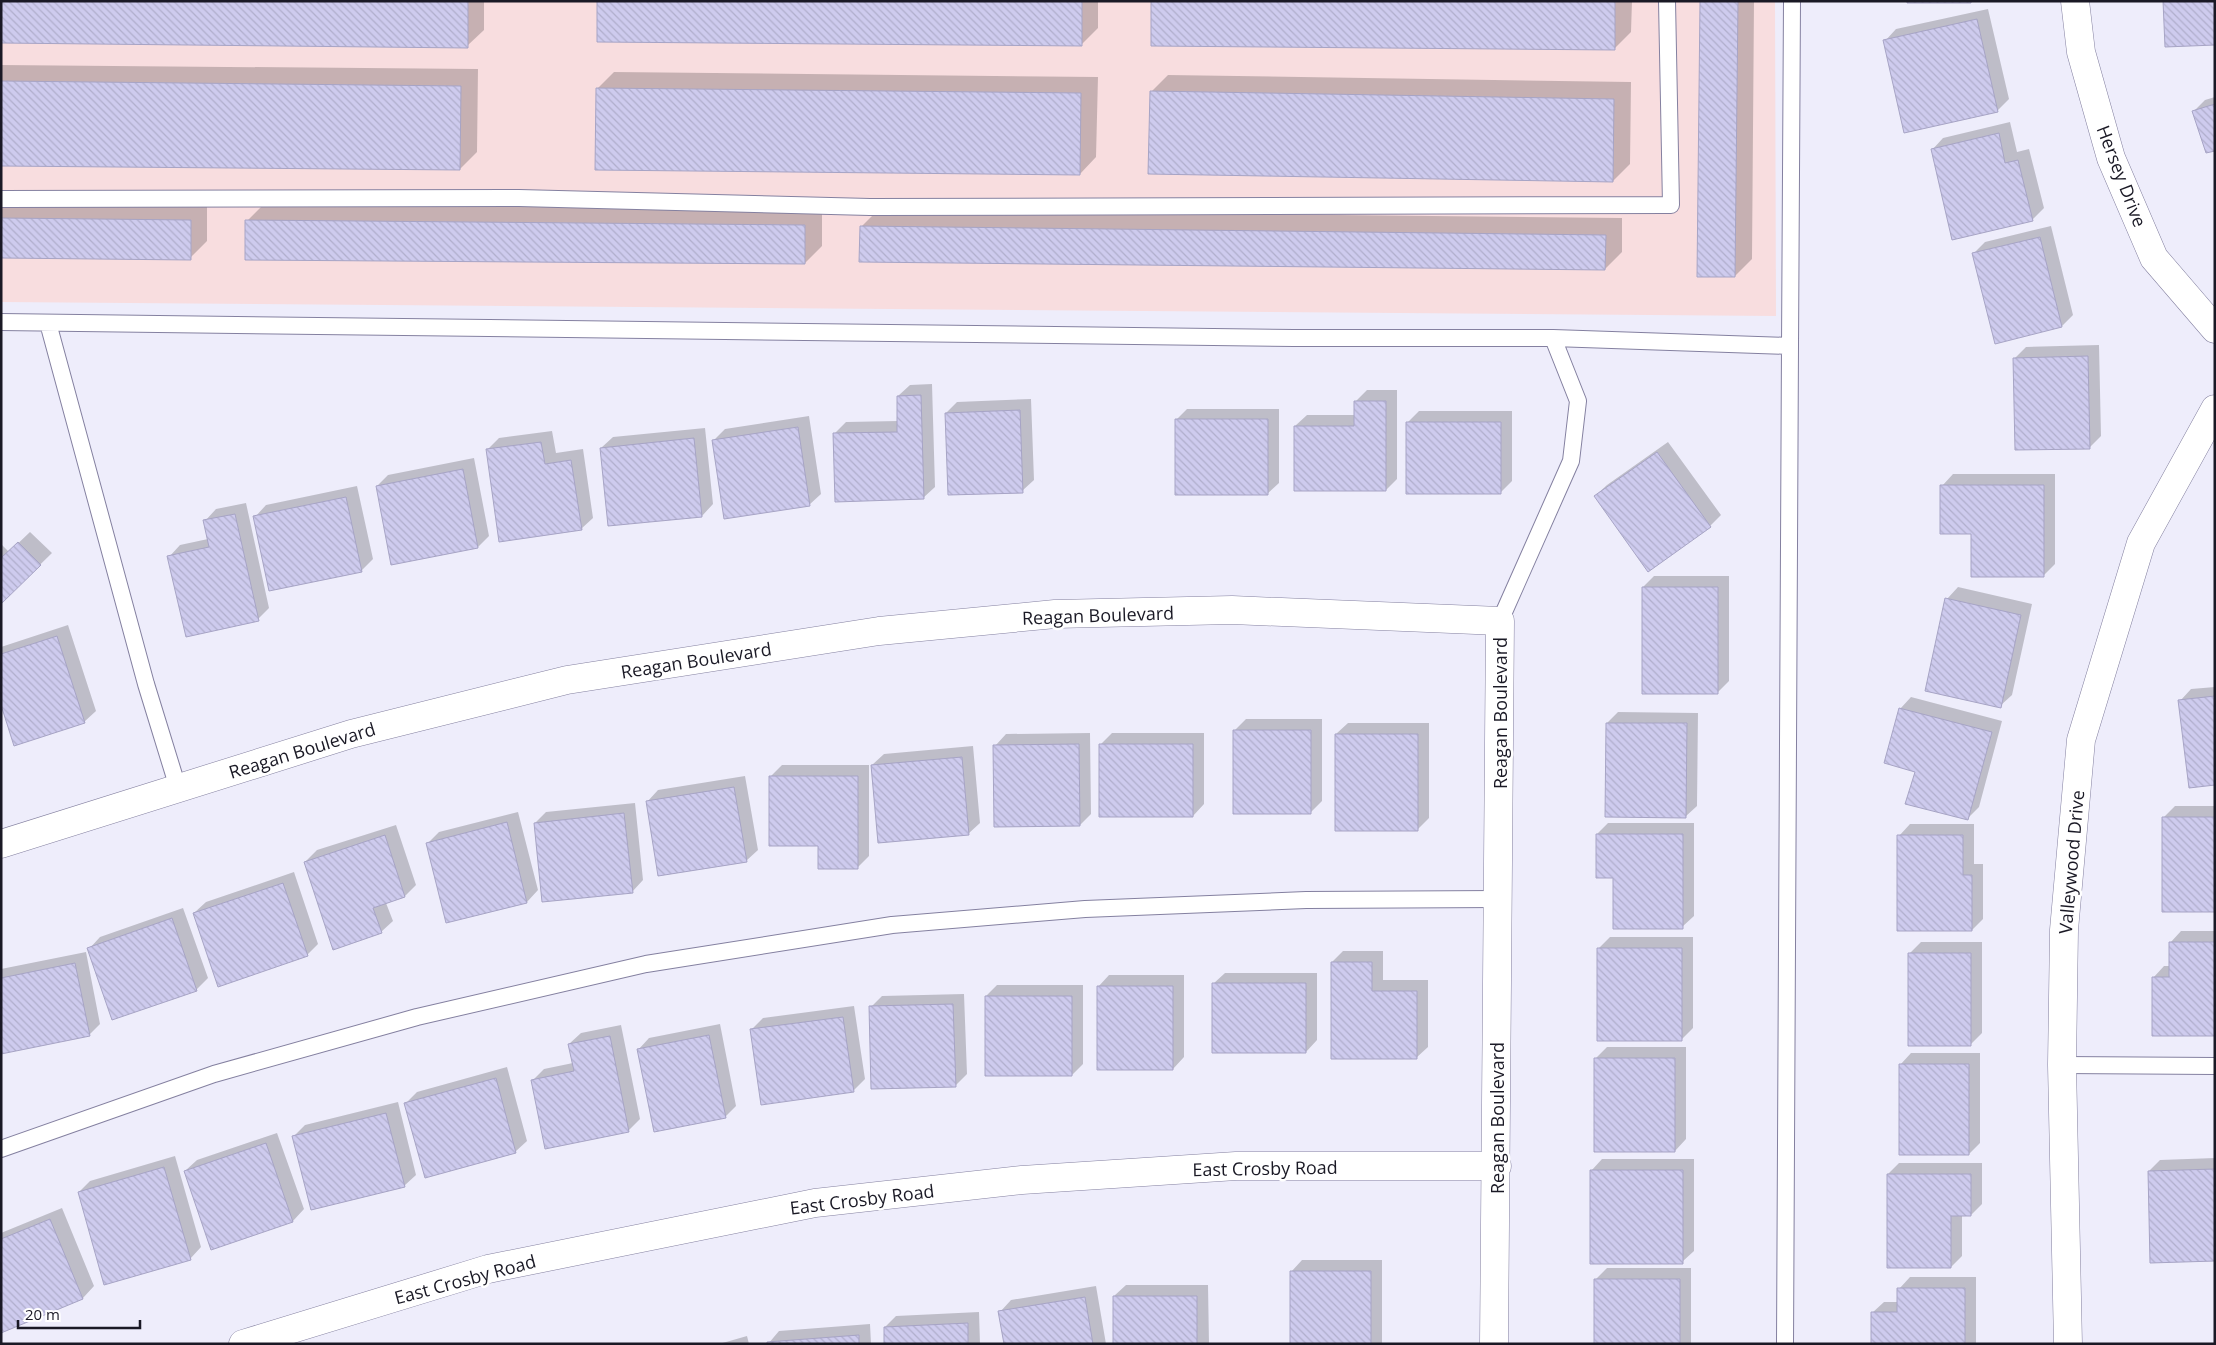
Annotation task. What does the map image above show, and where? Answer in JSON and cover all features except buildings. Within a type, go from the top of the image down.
[{"type":"street","name":"Hersey Drive","points":[[2075,1],[2081,52],[2111,158],[2154,258],[2215,329]]},
{"type":"street","name":"Valleywood Drive","points":[[2068,1344],[2062,1065],[2064,930],[2081,740],[2141,543],[2215,409]]},
{"type":"street","name":"Reagan Boulevard","points":[[1,844],[350,734],[567,680],[878,631],[1056,614],[1232,610],[1500,620],[1497,1166],[1494,1344]]},
{"type":"street","name":"East Crosby Road","points":[[242,1344],[488,1269],[815,1203],[1022,1180],[1236,1166],[1497,1166]]},
{"type":"lane","points":[[1,199],[519,198],[870,207],[1671,206],[1667,1]]},
{"type":"lane","points":[[1785,1344],[1792,1]]},
{"type":"lane","points":[[1,322],[1294,338],[1553,338],[1790,346]]},
{"type":"lane","points":[[48,323],[146,684],[178,788]]},
{"type":"lane","points":[[1500,620],[1571,461],[1578,401],[1553,338]]},
{"type":"lane","points":[[1,1149],[214,1074],[417,1017],[646,964],[892,924],[1085,909],[1306,900],[1498,899]]},
{"type":"lane","points":[[2062,1065],[2215,1066]]},
{"type":"shaded area","points":[[1,1],[1775,1],[1776,316],[1,302]]}]
